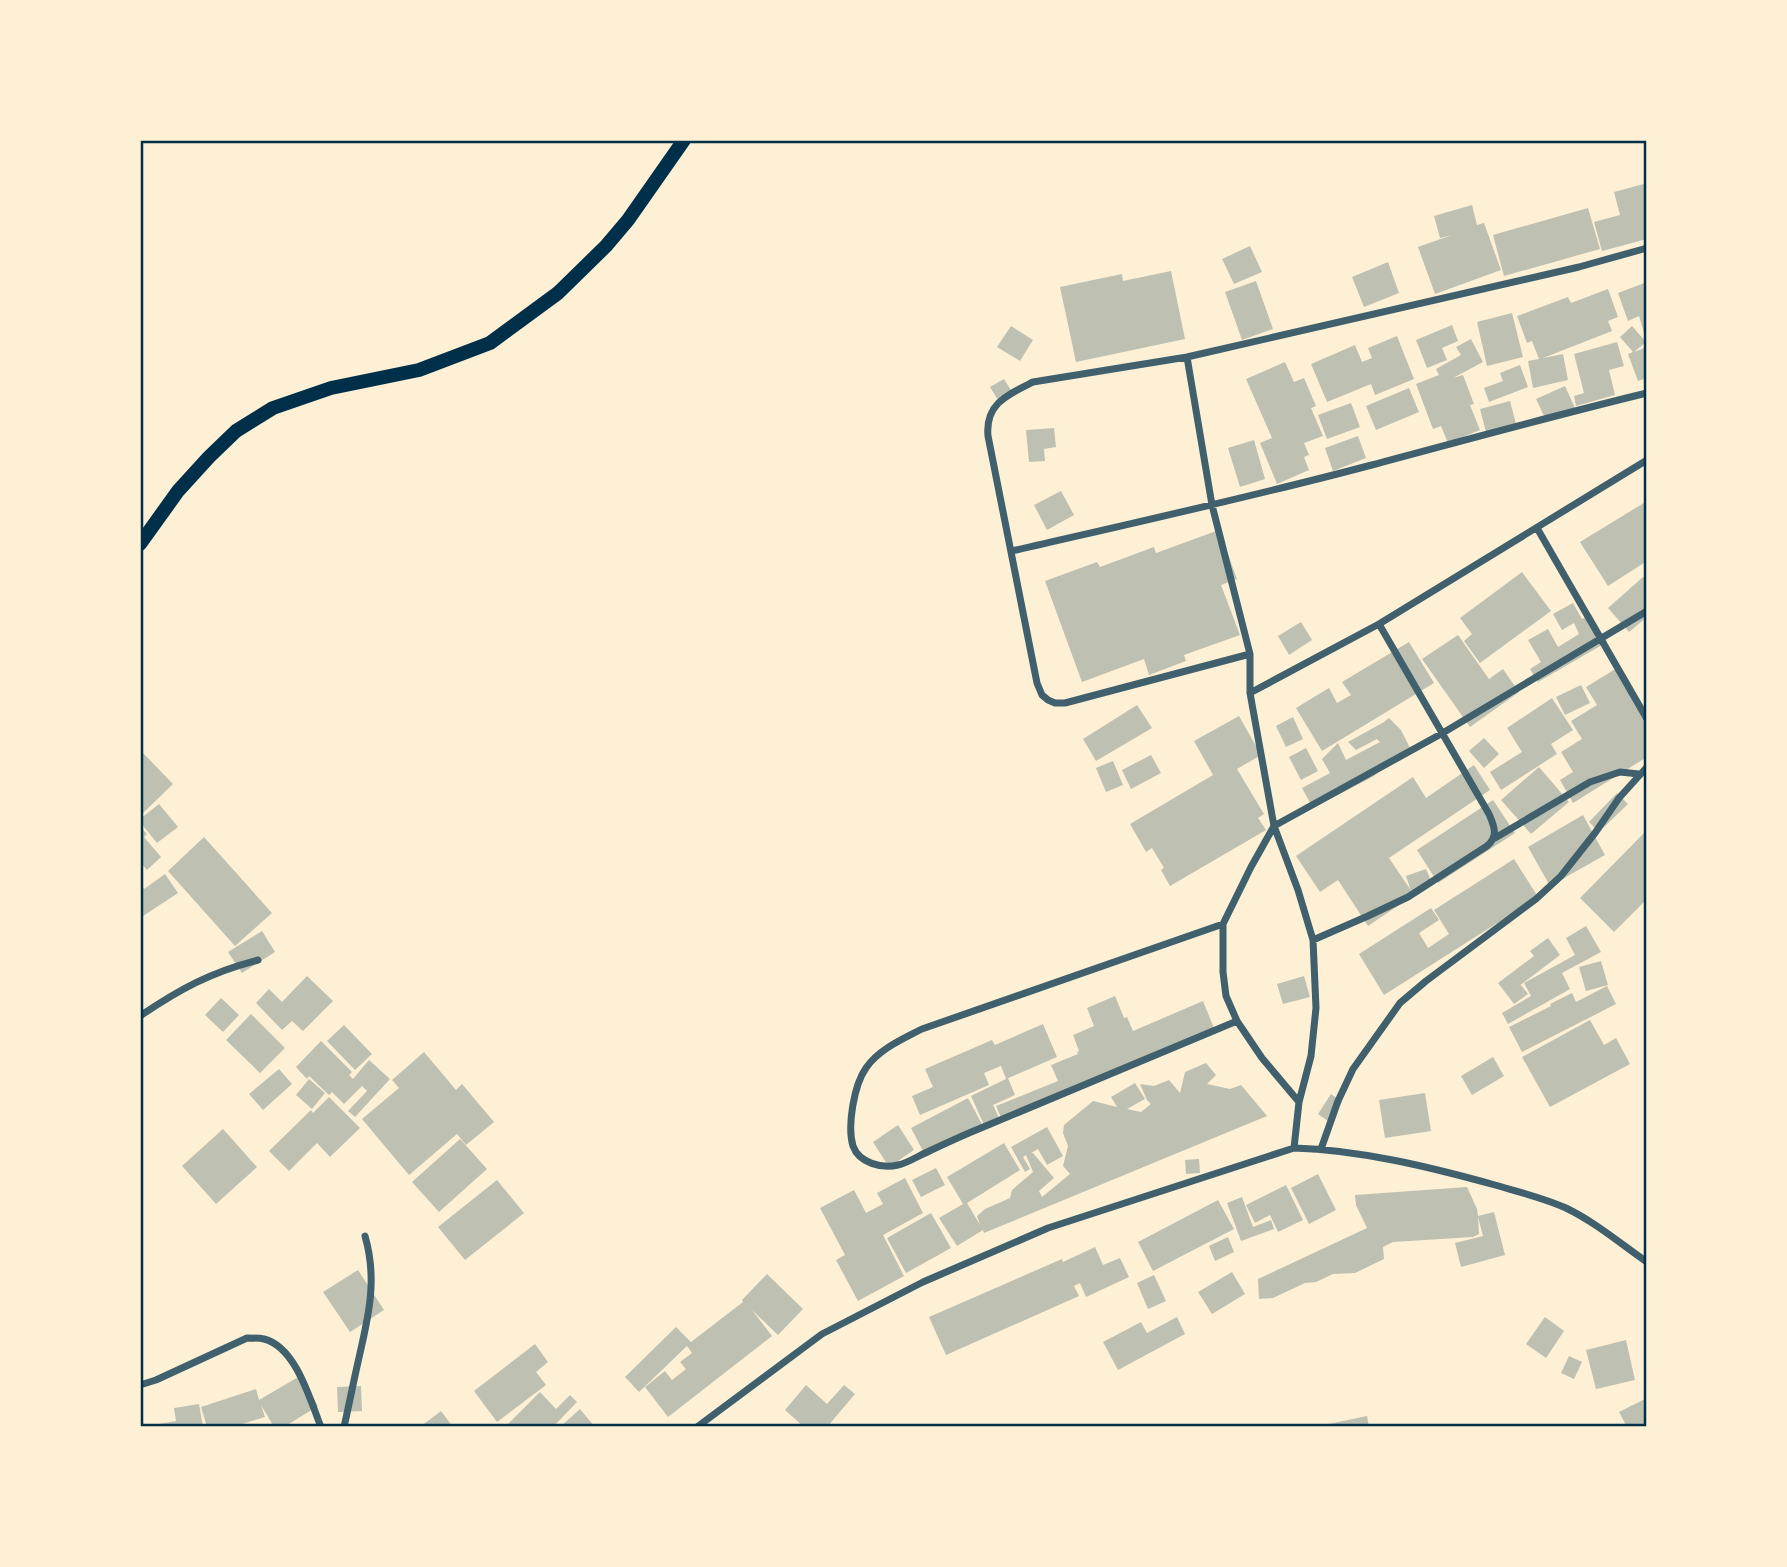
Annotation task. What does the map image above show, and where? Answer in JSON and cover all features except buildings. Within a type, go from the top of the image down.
[{"type":"main road","points":[[140,544],[178,491],[209,457],[236,431],[273,408],[331,388],[419,370],[490,343],[558,293],[606,246],[628,220],[684,140]]},
{"type":"street","points":[[1250,654],[1065,703],[1055,703],[1042,695],[1037,684],[988,436],[986,422],[994,407],[1010,393],[1032,382],[1187,357],[1566,270],[1647,248]]},
{"type":"street","points":[[1187,357],[1212,505],[1250,654],[1250,693],[1274,826],[1313,940],[1316,1008],[1311,1056],[1299,1102],[1294,1148]]},
{"type":"street","points":[[1012,551],[1212,505],[1647,393]]},
{"type":"street","points":[[1250,693],[1379,624],[1647,460]]},
{"type":"street","points":[[1537,528],[1647,719]]},
{"type":"street","points":[[1299,1102],[1262,1059],[1237,1020],[1226,996],[1223,972],[1223,924],[1274,826],[1441,734],[1647,611]]},
{"type":"street","points":[[1379,624],[1489,814],[1495,838]]},
{"type":"street","points":[[1321,1149],[1353,1069],[1400,1003],[1536,899],[1561,876],[1647,767]]},
{"type":"street","points":[[1313,940],[1408,897],[1488,846],[1495,838],[1590,782],[1620,772],[1639,774]]},
{"type":"street","points":[[1223,924],[922,1029],[898,1041],[877,1056],[865,1069],[857,1089],[851,1124],[854,1147],[871,1163],[884,1167],[901,1165],[966,1134],[1237,1020]]},
{"type":"street","points":[[140,1016],[188,985],[229,968],[258,960]]},
{"type":"street","points":[[697,1427],[822,1334],[923,1282],[1048,1228],[1294,1148],[1321,1149],[1445,1171],[1542,1199],[1582,1216],[1647,1262]]},
{"type":"street","points":[[344,1427],[370,1305],[372,1274],[365,1236]]},
{"type":"street","points":[[140,1385],[247,1338],[264,1339],[288,1353],[321,1427]]}]
